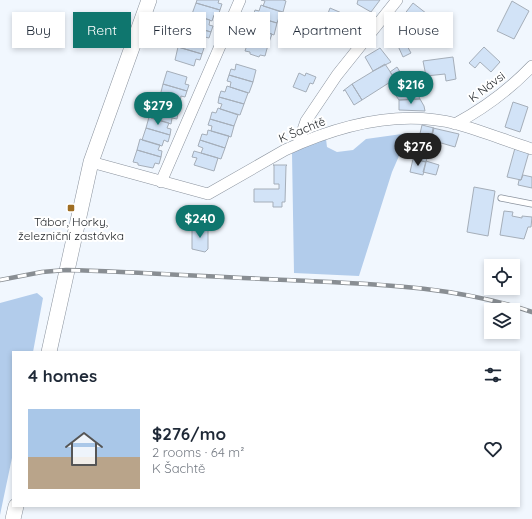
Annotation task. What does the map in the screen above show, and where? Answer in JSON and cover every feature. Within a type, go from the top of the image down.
[{"type":"street","points":[[49,351],[91,162],[149,0]]},
{"type":"street","points":[[161,182],[240,0]]},
{"type":"street","points":[[298,144],[306,121],[337,75],[397,0]]},
{"type":"street","name":"K Návsi","points":[[455,124],[470,116],[514,84],[532,66]]},
{"type":"street","name":"K Šachtě","points":[[91,162],[208,194],[298,144],[346,127],[380,120],[416,119],[455,124],[532,149]]},
{"type":"street","points":[[13,519],[16,507]]},
{"type":"lane","points":[[501,198],[532,204]]},
{"type":"shaded area","points":[[409,133],[392,172],[359,276],[294,273],[292,153],[309,144],[326,139],[327,147],[337,152],[353,150],[366,139]]},
{"type":"shaded area","points":[[37,293],[43,298],[33,351],[12,351],[12,458],[0,515],[0,303]]},
{"type":"building","points":[[197,0],[219,0],[218,3],[222,4],[220,10],[196,3]]},
{"type":"building","points":[[261,0],[286,1],[283,12],[263,6],[265,1]]},
{"type":"building","points":[[358,0],[380,0],[371,12],[357,4]]},
{"type":"building","points":[[512,1],[529,11],[514,39],[497,31]]},
{"type":"building","points":[[196,3],[220,10],[219,12],[214,12],[212,21],[206,19],[206,12],[193,12]]},
{"type":"building","points":[[413,3],[425,12],[406,12]]},
{"type":"building","points":[[261,5],[281,12],[278,12],[277,23],[270,21],[270,12],[254,12],[255,10],[259,11]]},
{"type":"building","points":[[330,8],[339,12],[328,12]]},
{"type":"building","points":[[206,19],[210,20],[209,25],[213,26],[211,32],[206,31]]},
{"type":"building","points":[[270,21],[277,23],[274,35],[270,34]]},
{"type":"building","points":[[206,31],[211,32],[209,38],[206,37]]},
{"type":"building","points":[[484,47],[500,62],[491,72],[480,62],[475,68],[469,63]]},
{"type":"building","points":[[178,48],[202,54],[200,60],[196,59],[194,66],[175,60]]},
{"type":"building","points":[[181,48],[204,48],[202,54]]},
{"type":"building","points":[[246,48],[267,48],[265,56],[260,55],[259,57],[245,51]]},
{"type":"building","points":[[380,48],[391,62],[373,71],[365,57]]},
{"type":"building","points":[[399,48],[408,48],[411,53],[403,57]]},
{"type":"building","points":[[453,57],[456,79],[446,81],[445,74],[426,76],[423,61]]},
{"type":"building","points":[[236,64],[256,70],[253,82],[229,75],[231,69],[235,70]]},
{"type":"building","points":[[385,64],[395,79],[362,100],[352,84]]},
{"type":"building","points":[[397,67],[412,91],[415,89],[420,99],[399,100],[390,87],[395,84],[393,81],[395,79],[390,72]]},
{"type":"building","points":[[167,71],[187,77],[185,84],[189,85],[187,91],[163,84]]},
{"type":"building","points":[[299,73],[305,76],[306,73],[316,77],[313,84],[310,83],[306,92],[293,87]]},
{"type":"building","points":[[229,75],[253,82],[249,93],[230,87],[231,82],[227,81]]},
{"type":"building","points":[[163,84],[187,91],[185,97],[181,96],[180,102],[160,96]]},
{"type":"building","points":[[352,84],[362,100],[354,105],[345,90],[343,91]]},
{"type":"building","points":[[227,86],[248,93],[244,104],[219,97],[221,91],[225,92]]},
{"type":"building","points":[[158,95],[178,101],[176,106],[180,107],[178,113],[154,106]]},
{"type":"building","points":[[219,97],[244,104],[240,115],[220,109],[222,104],[218,103]]},
{"type":"building","points":[[420,99],[425,111],[399,110],[399,100]]},
{"type":"building","points":[[513,102],[528,107],[520,132],[505,127]]},
{"type":"building","points":[[154,106],[178,113],[177,119],[172,118],[171,124],[151,118]]},
{"type":"building","points":[[218,108],[238,115],[234,126],[210,119],[212,112],[216,113]]},
{"type":"building","points":[[149,117],[169,123],[167,128],[171,129],[170,135],[146,128]]},
{"type":"building","points":[[210,119],[234,126],[231,137],[211,131],[212,126],[208,125]]},
{"type":"building","points":[[422,125],[434,128],[430,145],[418,142]]},
{"type":"building","points":[[146,128],[170,135],[168,142],[164,140],[162,146],[142,140]]},
{"type":"building","points":[[433,128],[459,134],[455,147],[431,140]]},
{"type":"building","points":[[208,130],[229,136],[225,148],[200,140],[202,134],[207,135]]},
{"type":"building","points":[[140,139],[160,145],[158,150],[162,151],[161,157],[137,150]]},
{"type":"building","points":[[200,140],[225,148],[221,159],[201,153],[203,148],[198,146]]},
{"type":"building","points":[[418,142],[430,145],[426,162],[413,159]]},
{"type":"building","points":[[515,148],[529,152],[521,180],[507,177]]},
{"type":"building","points":[[137,150],[161,157],[159,164],[155,163],[153,168],[138,165],[138,163],[133,162]]},
{"type":"building","points":[[194,151],[218,158],[214,171],[194,165],[197,158],[192,157]]},
{"type":"building","points":[[413,159],[426,162],[423,175],[410,172]]},
{"type":"building","points":[[426,161],[439,165],[436,175],[423,172]]},
{"type":"building","points":[[274,165],[287,165],[285,202],[282,202],[282,207],[273,207],[273,202],[254,202],[254,189],[279,189],[279,184],[274,184]]},
{"type":"building","points":[[523,175],[532,177],[532,188],[518,185],[519,180],[521,180]]},
{"type":"building","points":[[474,187],[495,191],[488,236],[467,232]]},
{"type":"building","points":[[504,211],[513,212],[512,216],[522,218],[522,216],[532,217],[531,227],[528,227],[524,239],[500,235]]},
{"type":"building","points":[[192,227],[208,228],[208,249],[205,252],[192,249]]},
{"type":"railway","points":[[0,280],[42,272],[66,270],[349,283],[411,287],[442,291],[472,296],[532,312]]},
{"type":"place","name":"Tábor, Horky, železniční zastávka","points":[[71,208]]}]
